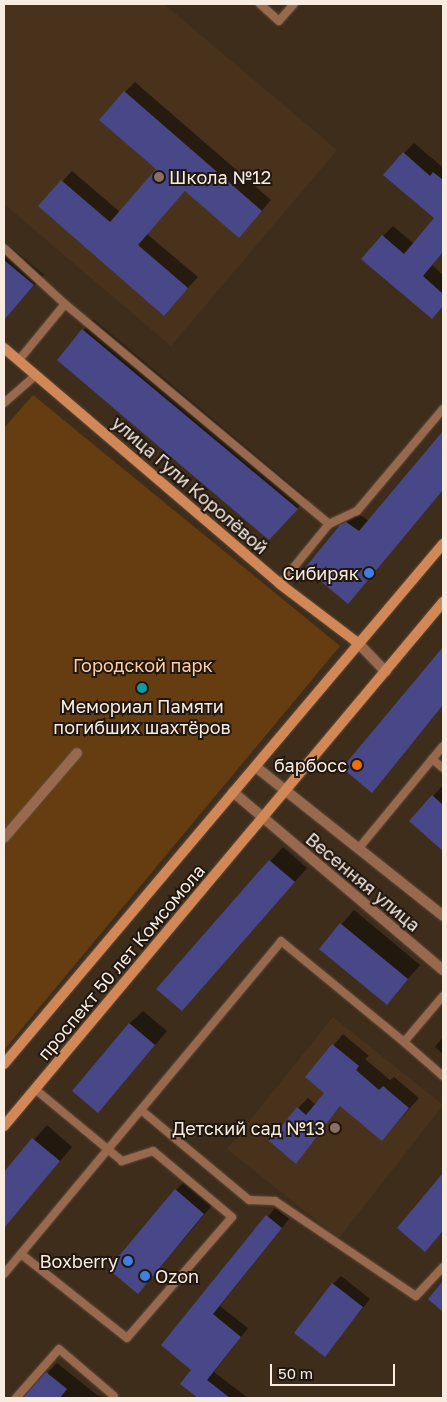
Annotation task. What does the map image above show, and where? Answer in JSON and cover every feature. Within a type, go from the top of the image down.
[{"type":"main road","name":"улица Гули Королёвой","points":[[4,348],[280,584],[358,643]]},
{"type":"main road","name":"проспект 50 лет Комсомола","points":[[4,1064],[443,544]]},
{"type":"main road","name":"проспект 50 лет Комсомола","points":[[4,1126],[443,602]]},
{"type":"street","points":[[358,643],[386,672]]},
{"type":"street","points":[[4,838],[77,753]]},
{"type":"street","points":[[256,766],[286,789]]},
{"type":"street","name":"Весенняя улица","points":[[286,789],[443,916]]},
{"type":"street","points":[[233,792],[263,818]]},
{"type":"street","name":"Весенняя улица","points":[[263,818],[443,970]]},
{"type":"lane","points":[[260,4],[279,21],[294,4]]},
{"type":"lane","points":[[4,248],[65,304],[329,524]]},
{"type":"lane","points":[[19,360],[65,304]]},
{"type":"lane","points":[[4,402],[36,375]]},
{"type":"lane","points":[[280,584],[329,524],[357,512],[443,409]]},
{"type":"lane","points":[[359,848],[443,746]]},
{"type":"lane","points":[[432,759],[443,768]]},
{"type":"lane","points":[[4,1274],[282,941],[443,1076]]},
{"type":"lane","points":[[404,1042],[443,996]]},
{"type":"lane","points":[[21,1254],[127,1338],[232,1217],[153,1151],[122,1161],[35,1088]]},
{"type":"lane","points":[[141,1110],[249,1200],[275,1200],[416,1296],[443,1267]]},
{"type":"lane","points":[[16,1398],[59,1349],[114,1396]]},
{"type":"shaded area","name":"Школа №12","points":[[4,4],[164,4],[337,150],[171,346],[4,204]]},
{"type":"shaded area","name":"Детский сад №13","points":[[333,1017],[443,1105],[339,1238],[227,1149]]},
{"type":"green space","name":"Городской парк","points":[[33,395],[340,646],[4,1050],[4,428]]},
{"type":"building","points":[[124,91],[262,211],[239,238],[185,191],[138,245],[188,288],[164,316],[38,206],[61,180],[110,222],[156,169],[99,120]]},
{"type":"building","points":[[403,152],[430,176],[433,172],[443,180],[443,252],[423,276],[443,294],[443,306],[432,319],[361,259],[382,235],[404,254],[434,218],[383,175]]},
{"type":"building","points":[[4,260],[34,285],[4,320]]},
{"type":"building","points":[[82,329],[298,509],[269,540],[57,360]]},
{"type":"building","points":[[443,431],[443,490],[348,604],[305,568],[340,525],[346,522],[359,531]]},
{"type":"building","points":[[443,647],[443,705],[372,793],[342,768]]},
{"type":"building","points":[[432,795],[443,805],[443,851],[409,821]]},
{"type":"building","points":[[269,860],[295,882],[182,1011],[156,989]]},
{"type":"building","points":[[340,923],[408,979],[387,1005],[319,949]]},
{"type":"building","points":[[129,1023],[155,1045],[98,1113],[72,1091]]},
{"type":"building","points":[[332,1044],[359,1066],[356,1070],[379,1090],[383,1086],[409,1108],[382,1141],[340,1106],[296,1164],[269,1141],[297,1107],[306,1115],[324,1093],[305,1077]]},
{"type":"building","points":[[32,1138],[60,1161],[4,1228],[4,1172]]},
{"type":"building","points":[[443,1173],[443,1231],[425,1252],[397,1228]]},
{"type":"building","points":[[175,1189],[204,1214],[138,1294],[108,1269]]},
{"type":"building","points":[[266,1215],[282,1228],[213,1314],[241,1337],[207,1380],[230,1398],[198,1398],[180,1384],[191,1370],[161,1345]]},
{"type":"building","points":[[443,1281],[443,1312],[428,1299]]},
{"type":"building","points":[[332,1283],[363,1307],[325,1357],[294,1333]]},
{"type":"building","points":[[46,1372],[67,1389],[60,1398],[23,1398]]},
{"type":"place","name":"Школа №12","points":[[159,177]]},
{"type":"place","name":"Сибиряк","points":[[369,573]]},
{"type":"place","name":"Мемориал Памяти погибших шахтёров","points":[[142,688]]},
{"type":"place","name":"барбосс","points":[[357,765]]},
{"type":"place","name":"Детский сад №13","points":[[335,1128]]},
{"type":"place","name":"Boxberry","points":[[128,1261]]},
{"type":"place","name":"Ozon","points":[[145,1276]]}]
